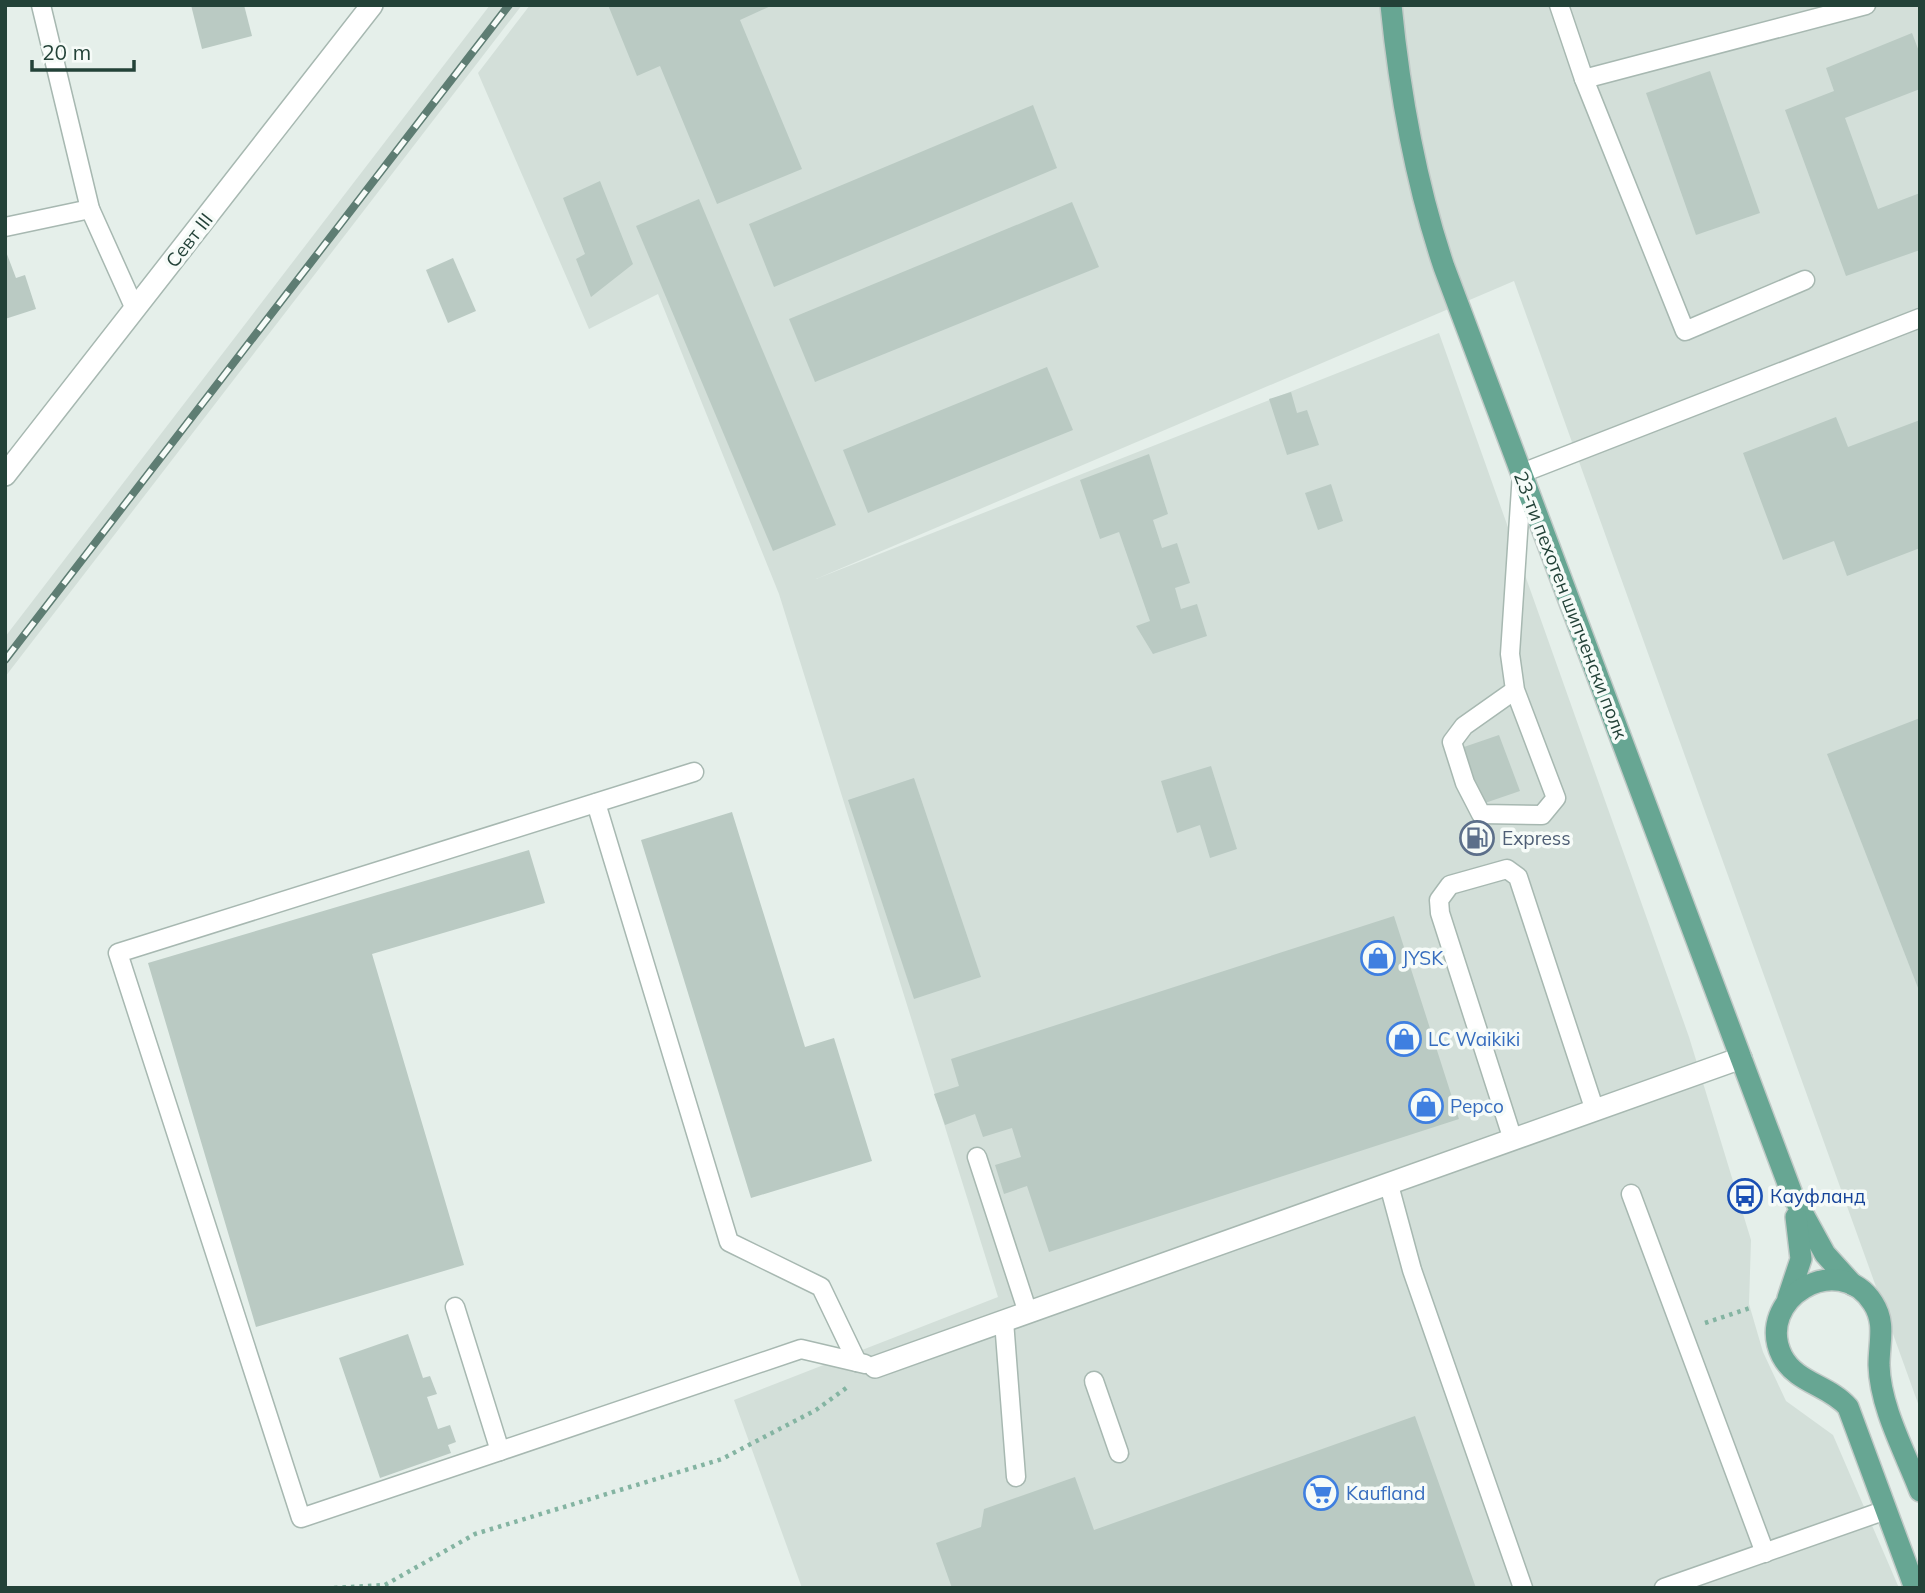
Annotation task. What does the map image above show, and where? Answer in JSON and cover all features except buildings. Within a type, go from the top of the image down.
[{"type":"main road","name":"23-ти пехотен шипченски полк","points":[[1391,5],[1404,115],[1427,216],[1792,1194],[1815,1239],[1853,1285],[1864,1292],[1878,1312],[1882,1336],[1879,1364],[1883,1394],[1920,1491]]},
{"type":"main road","name":"23-ти пехотен шипченски полк","points":[[1792,1194],[1801,1259],[1788,1299],[1777,1321],[1778,1346],[1783,1358],[1799,1376],[1838,1395],[1848,1407],[1915,1588]]},
{"type":"main road","points":[[1788,1299],[1798,1289],[1818,1281],[1839,1280],[1853,1285]]},
{"type":"street","name":"Севт III","points":[[5,475],[372,5]]},
{"type":"street","points":[[866,1365],[1028,1313],[1741,1058]]},
{"type":"lane","points":[[41,5],[90,209],[135,309]]},
{"type":"lane","points":[[1559,5],[1584,79],[1685,331],[1805,280]]},
{"type":"lane","points":[[1584,79],[1866,5]]},
{"type":"lane","points":[[5,226],[90,209]]},
{"type":"lane","points":[[1515,690],[1464,726],[1452,742],[1465,783],[1481,814],[1542,815],[1556,799],[1515,690],[1510,654],[1522,473],[1920,318]]},
{"type":"lane","points":[[694,772],[118,953],[301,1518],[801,1349],[866,1365]]},
{"type":"lane","points":[[596,803],[729,1241],[821,1287],[866,1365]]},
{"type":"lane","points":[[1513,1140],[1440,913],[1439,900],[1450,885],[1494,870],[1507,869],[1518,877],[1595,1111]]},
{"type":"lane","points":[[977,1157],[1028,1313]]},
{"type":"lane","points":[[1389,1185],[1412,1270],[1522,1588]]},
{"type":"lane","points":[[1631,1194],[1765,1553]]},
{"type":"lane","points":[[455,1307],[500,1451]]},
{"type":"lane","points":[[1004,1321],[1016,1477]]},
{"type":"lane","points":[[1094,1381],[1119,1453]]},
{"type":"lane","points":[[1664,1588],[1886,1510]]},
{"type":"path","points":[[1683,1331],[1758,1305]]},
{"type":"path","points":[[334,1588],[385,1585],[475,1534],[722,1459],[816,1410],[866,1365]]},
{"type":"shaded area","points":[[490,5],[522,5],[5,677],[5,637]]},
{"type":"shaded area","points":[[530,5],[1920,5],[1920,1409],[1514,281],[816,579],[1439,333],[1689,1037],[1751,1240],[1749,1304],[1763,1352],[1786,1401],[1833,1435],[1899,1588],[802,1588],[734,1400],[998,1297],[779,594],[658,294],[589,329],[478,73]]},
{"type":"railway","points":[[5,660],[509,5]]},
{"type":"place","name":"Express","points":[[1477,838]]},
{"type":"place","name":"JYSK","points":[[1378,958]]},
{"type":"place","name":"LC Waikiki","points":[[1404,1039]]},
{"type":"place","name":"Pepco","points":[[1426,1106]]},
{"type":"place","name":"Кауфланд","points":[[1745,1196]]},
{"type":"place","name":"Kaufland","points":[[1321,1493]]}]
